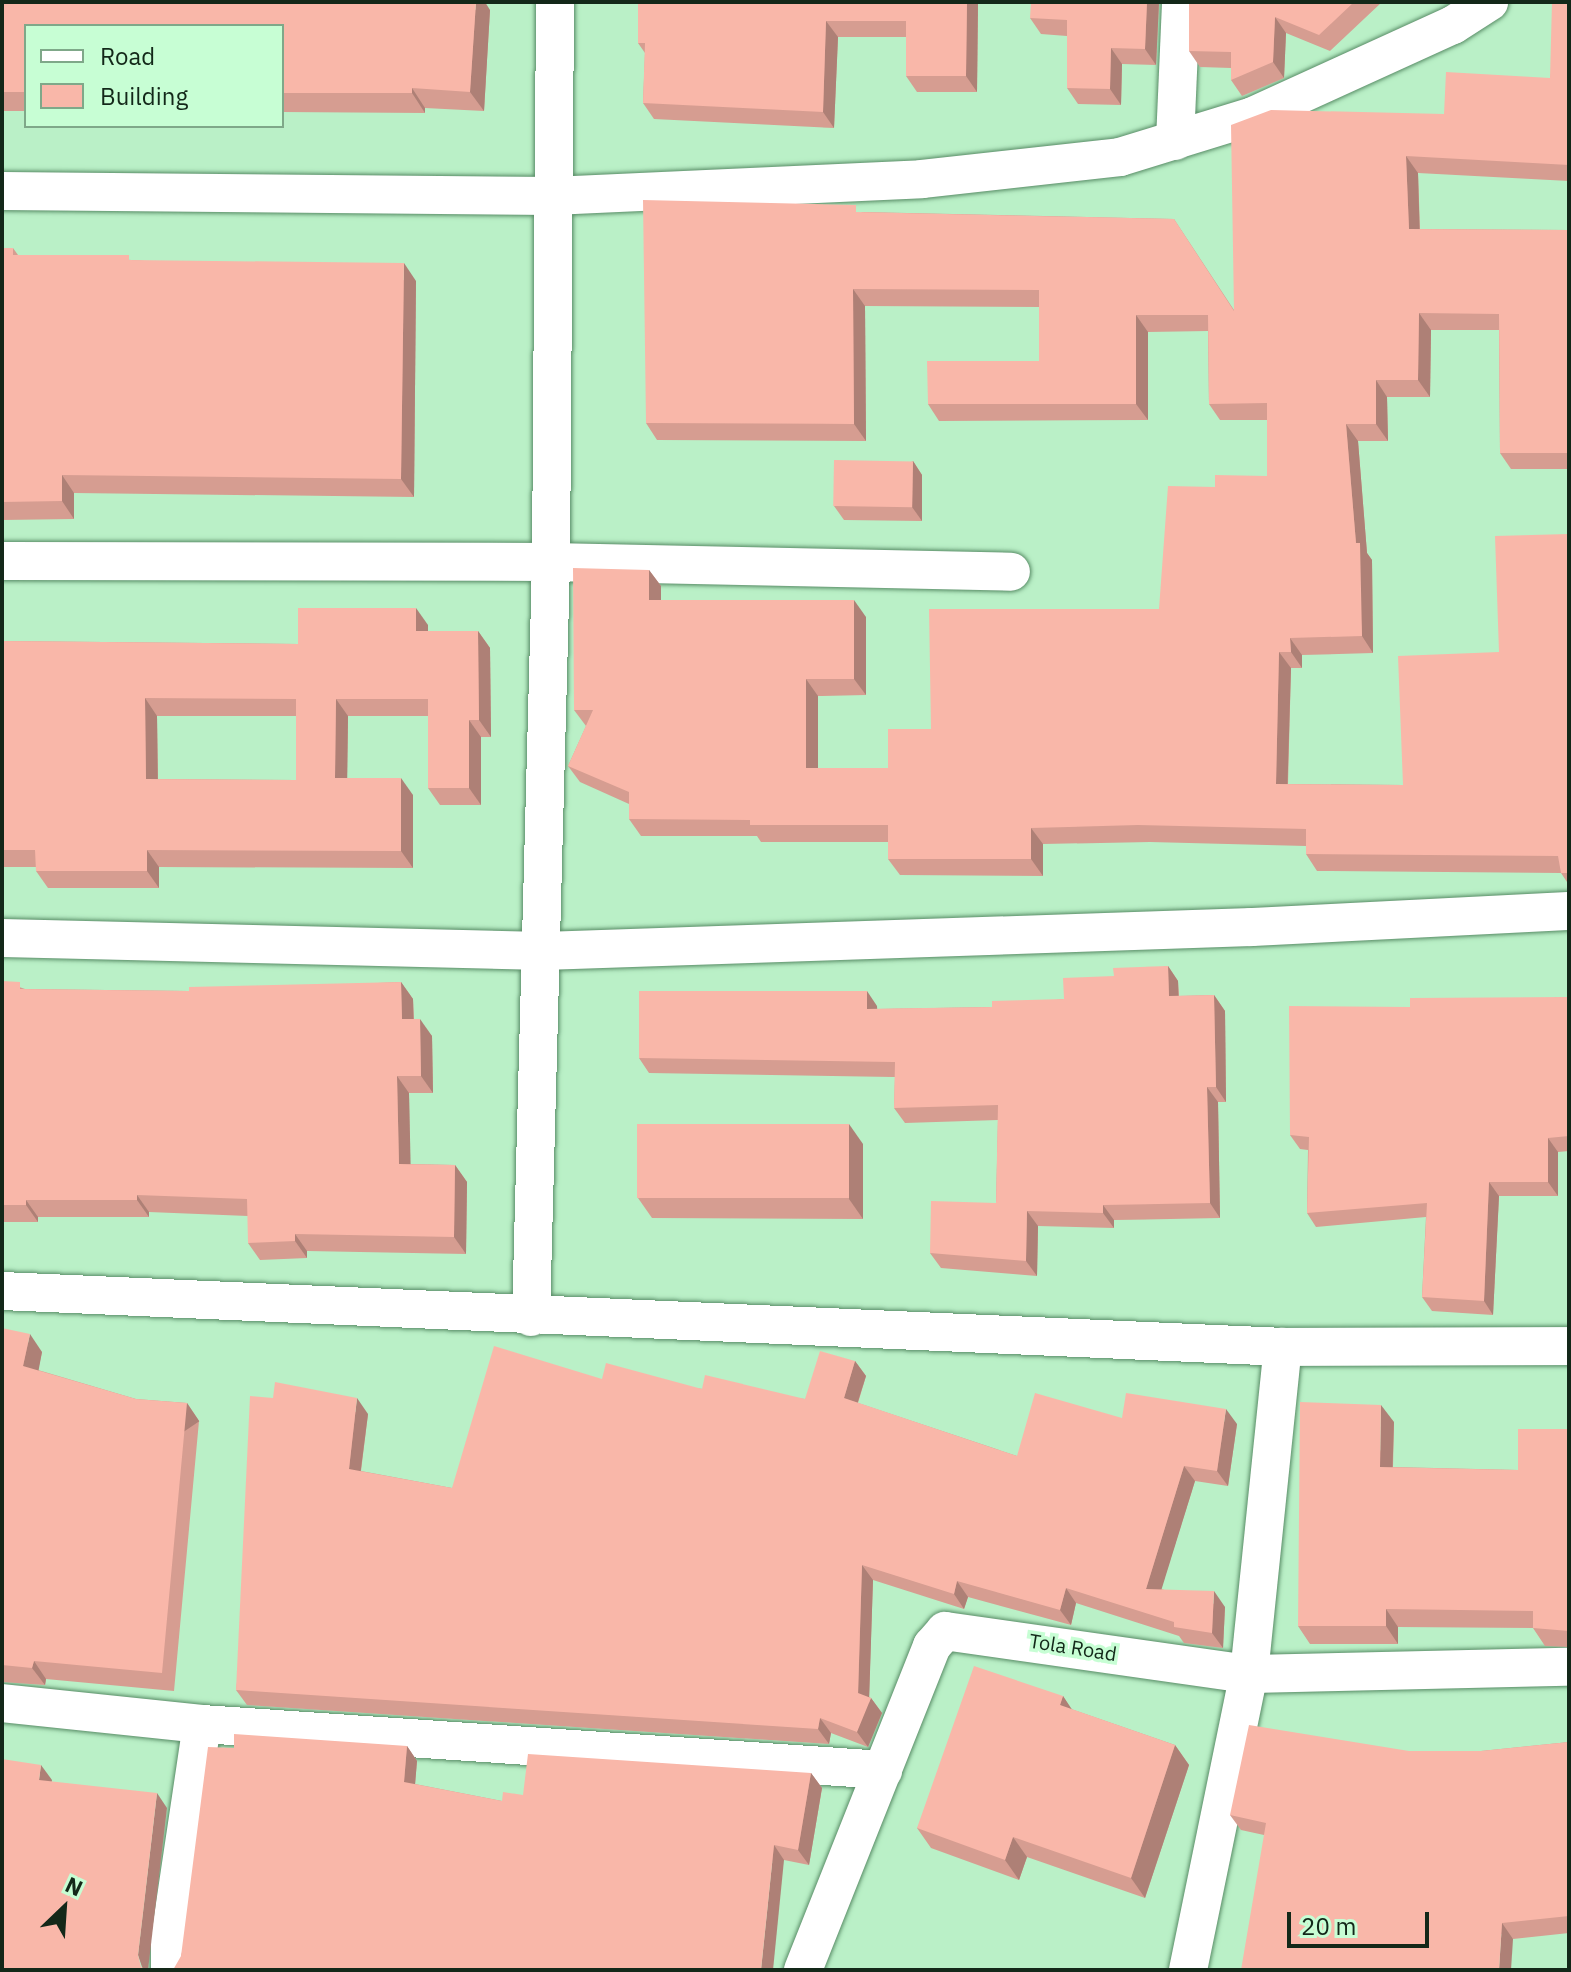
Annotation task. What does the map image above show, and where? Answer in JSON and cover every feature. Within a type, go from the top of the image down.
[{"type":"street","points":[[531,1317],[551,562],[555,2]]},
{"type":"street","points":[[1175,141],[1181,2]]},
{"type":"street","points":[[2,191],[552,196],[922,179],[1120,157],[1253,116],[1453,25],[1489,2]]},
{"type":"street","points":[[2,561],[551,562],[1011,572]]},
{"type":"street","points":[[2,938],[543,951],[1252,927],[1569,911]]},
{"type":"street","points":[[2,1291],[531,1317],[1283,1347],[1569,1346]]},
{"type":"street","points":[[1188,1970],[1249,1674],[1283,1347]]},
{"type":"street","name":"Tola Road","points":[[803,1970],[932,1646],[945,1631],[1249,1674],[1569,1667]]},
{"type":"street","points":[[2,1703],[202,1724],[883,1770]]},
{"type":"street","points":[[170,1970],[170,1938],[202,1724]]},
{"type":"building","points":[[2,2],[476,2],[470,92],[412,88],[412,93],[284,93],[284,24],[24,24],[24,92],[2,92]]},
{"type":"building","points":[[638,2],[967,2],[966,76],[906,76],[906,21],[826,21],[823,112],[643,103],[645,43],[638,43]]},
{"type":"building","points":[[1031,2],[1147,2],[1145,49],[1111,48],[1110,89],[1067,88],[1067,20],[1030,18]]},
{"type":"building","points":[[1189,2],[1354,2],[1319,35],[1275,17],[1273,62],[1231,80],[1231,52],[1189,51]]},
{"type":"building","points":[[1552,2],[1569,2],[1569,165],[1406,156],[1409,229],[1569,230],[1569,453],[1500,453],[1499,314],[1419,313],[1418,380],[1376,380],[1376,424],[1346,424],[1356,543],[1360,543],[1362,636],[1290,638],[1291,652],[1279,652],[1276,784],[1403,785],[1398,656],[1499,652],[1495,536],[1569,534],[1569,873],[1561,873],[1558,856],[1306,854],[1306,829],[1138,825],[1031,828],[1031,859],[888,859],[888,825],[750,825],[750,820],[629,819],[629,792],[568,766],[593,710],[574,710],[573,568],[649,570],[649,600],[854,600],[854,679],[806,679],[806,768],[888,768],[888,729],[931,729],[929,609],[1159,609],[1168,486],[1215,487],[1215,475],[1267,476],[1267,403],[1209,404],[1208,315],[1136,315],[1136,404],[928,404],[927,361],[1039,361],[1039,290],[853,289],[854,424],[646,423],[643,200],[856,205],[856,212],[1174,219],[1234,311],[1231,125],[1271,110],[1444,114],[1446,72],[1550,78]]},
{"type":"building","points":[[2,248],[13,248],[13,255],[129,255],[129,260],[404,263],[401,479],[62,475],[62,501],[2,502]]},
{"type":"building","points":[[834,460],[913,461],[912,507],[833,506]]},
{"type":"building","points":[[298,608],[416,608],[416,631],[478,631],[479,720],[469,720],[469,788],[428,788],[428,699],[336,699],[335,778],[401,778],[401,851],[147,850],[147,871],[36,871],[35,850],[2,850],[2,641],[298,644]],"holes":[[[145,698],[296,699],[296,780],[146,779]]]},
{"type":"building","points":[[1168,966],[1169,996],[1214,995],[1216,1087],[1207,1087],[1210,1203],[1103,1205],[1103,1213],[1027,1211],[1026,1261],[930,1253],[931,1201],[996,1203],[998,1105],[894,1108],[895,1062],[639,1058],[639,991],[867,991],[867,1009],[992,1007],[992,1001],[1064,999],[1063,978],[1114,976],[1113,968]]},
{"type":"building","points":[[2,981],[20,982],[20,989],[189,991],[189,987],[401,982],[402,1019],[420,1019],[421,1076],[397,1076],[399,1164],[455,1165],[454,1237],[295,1234],[295,1241],[248,1243],[247,1199],[137,1195],[137,1200],[26,1200],[26,1205],[2,1205]]},
{"type":"building","points":[[1569,997],[1569,1136],[1548,1138],[1548,1182],[1489,1182],[1484,1301],[1422,1297],[1427,1203],[1307,1213],[1309,1137],[1290,1135],[1289,1006],[1410,1007],[1410,998]]},
{"type":"building","points":[[637,1124],[849,1124],[849,1198],[637,1198]]},
{"type":"building","points":[[2,1328],[30,1334],[23,1366],[136,1399],[187,1403],[162,1673],[34,1661],[32,1668],[2,1665]]},
{"type":"building","points":[[494,1346],[602,1379],[606,1363],[702,1389],[705,1375],[805,1399],[820,1351],[855,1361],[844,1398],[1017,1456],[1035,1393],[1122,1418],[1126,1393],[1226,1409],[1217,1471],[1184,1466],[1146,1589],[1214,1591],[1212,1633],[1174,1627],[1174,1622],[1066,1588],[1060,1610],[957,1581],[954,1594],[862,1565],[858,1693],[871,1698],[857,1732],[820,1718],[818,1729],[236,1690],[250,1396],[273,1398],[275,1382],[357,1398],[349,1469],[452,1488]]},
{"type":"building","points":[[1300,1402],[1381,1405],[1380,1467],[1518,1470],[1518,1429],[1569,1429],[1569,1631],[1533,1628],[1533,1611],[1386,1609],[1386,1626],[1298,1626]]},
{"type":"building","points":[[974,1666],[1063,1696],[1060,1705],[1175,1745],[1131,1878],[1013,1837],[1005,1860],[917,1828]]},
{"type":"building","points":[[1249,1725],[1409,1751],[1481,1751],[1569,1742],[1569,1916],[1502,1923],[1499,1970],[1241,1970],[1266,1823],[1230,1815]]},
{"type":"building","points":[[234,1734],[407,1746],[404,1782],[502,1801],[503,1792],[523,1795],[528,1754],[811,1773],[798,1850],[774,1845],[761,1970],[173,1970],[181,1956],[208,1747],[234,1748]]},
{"type":"building","points":[[2,1759],[41,1765],[39,1780],[157,1793],[138,1955],[141,1967],[147,1970],[2,1970]]}]
